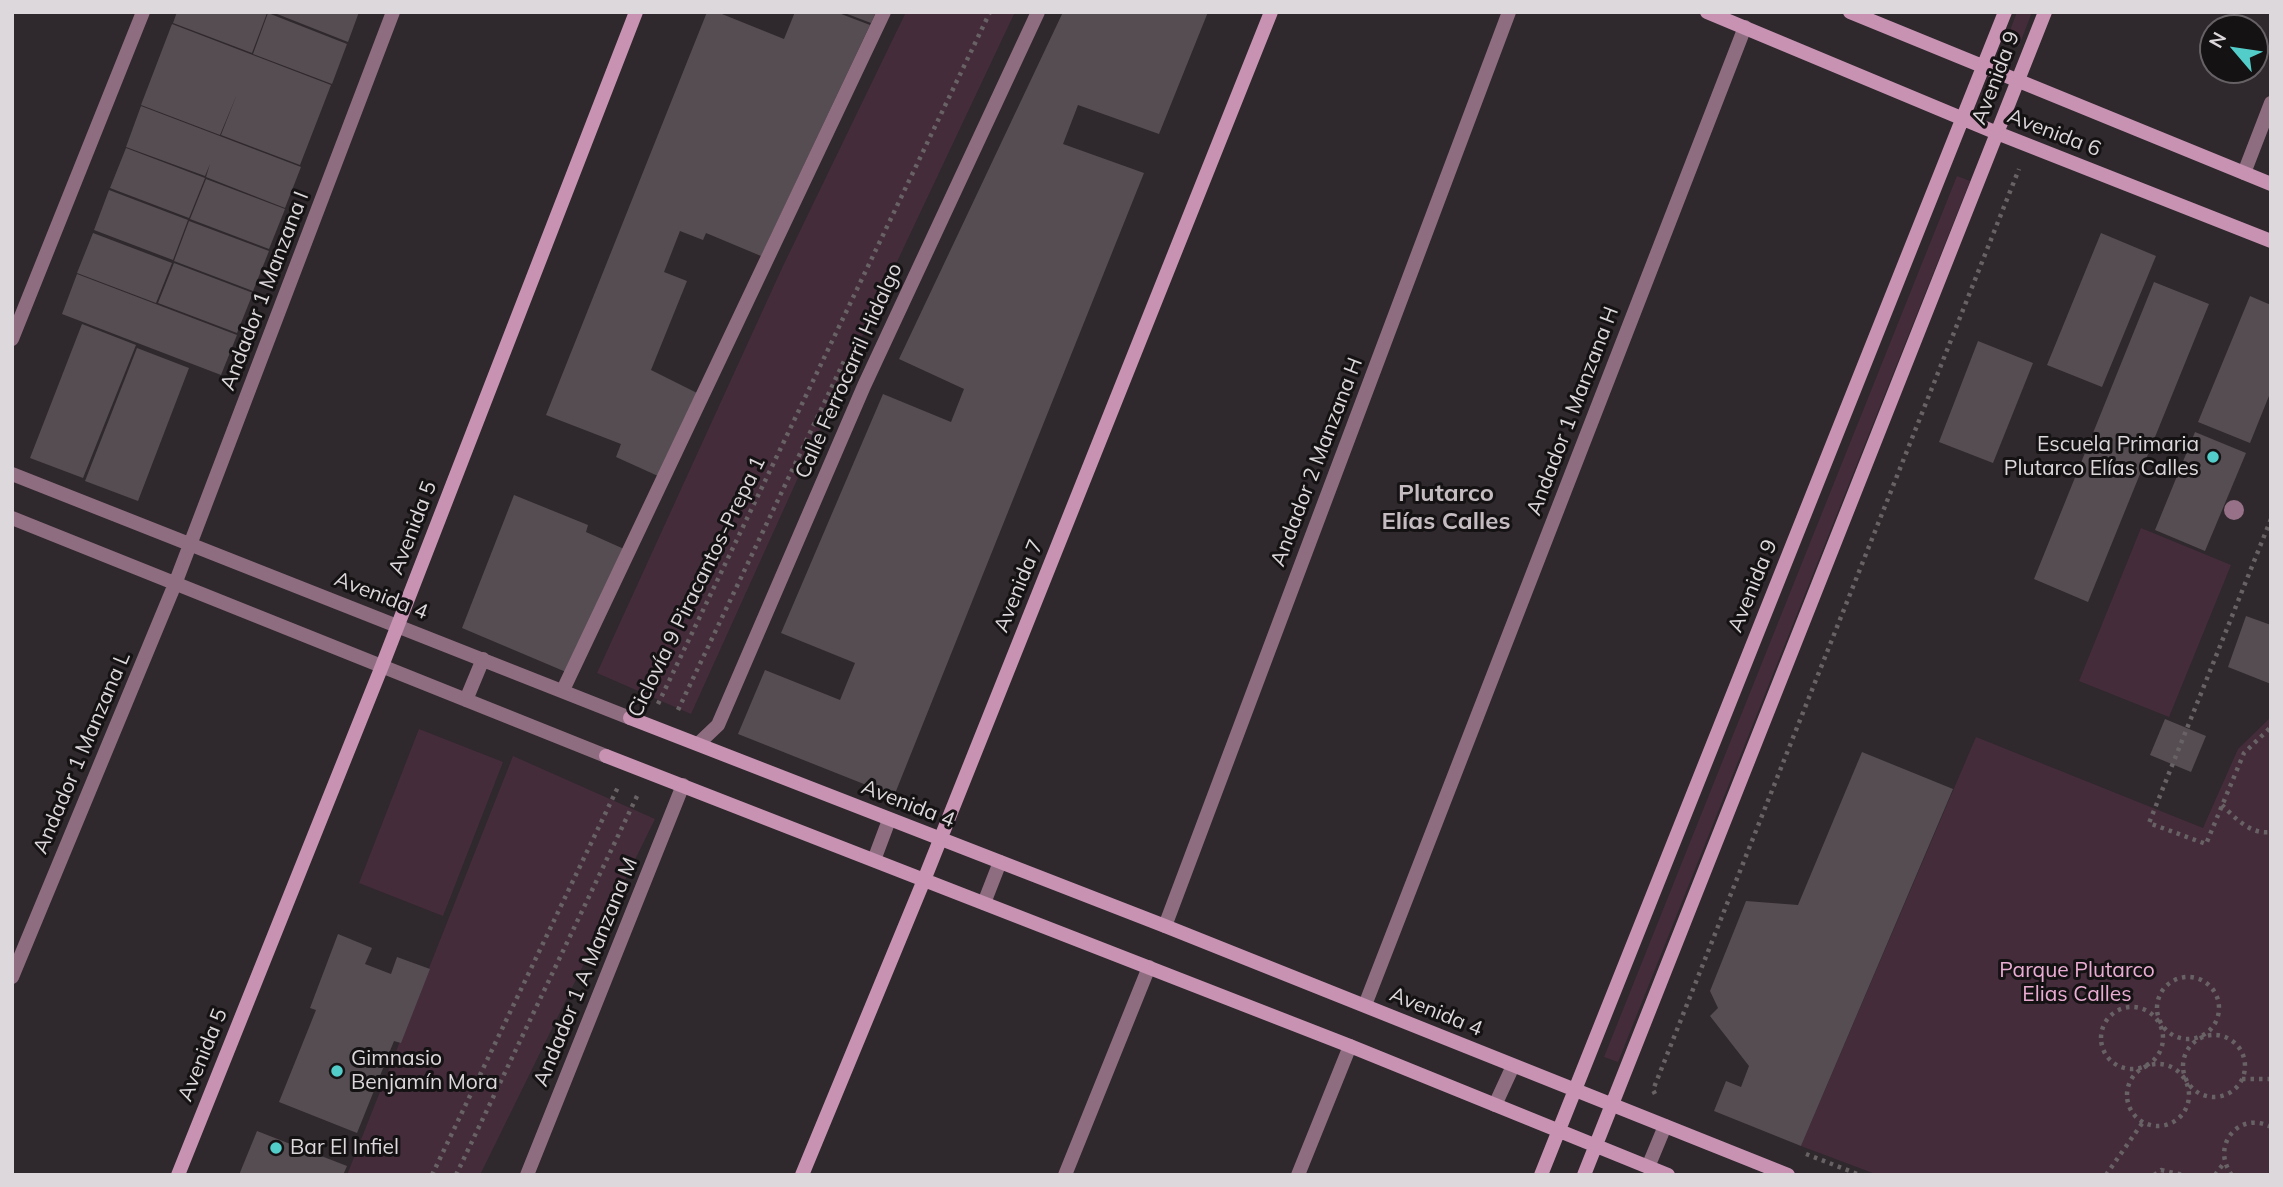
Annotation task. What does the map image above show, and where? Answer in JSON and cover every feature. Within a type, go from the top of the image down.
[{"type":"street","points":[[12,339],[143,12]]},
{"type":"street","name":"Andador 1 Manzana I","points":[[175,584],[393,12]]},
{"type":"street","name":"Avenida 5","points":[[178,1175],[382,666],[636,12]]},
{"type":"street","points":[[570,693],[884,12]]},
{"type":"street","name":"Calle Ferrocarril Hidalgo","points":[[698,744],[718,726],[864,386],[1038,12]]},
{"type":"street","name":"Avenida 7","points":[[802,1175],[924,880],[1271,12]]},
{"type":"street","name":"Andador 2 Manzana H","points":[[1165,926],[1509,12]]},
{"type":"street","name":"Avenida 6","points":[[1707,12],[1962,119],[2271,240]]},
{"type":"street","name":"Avenida 6","points":[[1850,12],[2271,184]]},
{"type":"street","name":"Avenida 9","points":[[1541,1175],[2005,12]]},
{"type":"street","name":"Avenida 9","points":[[1584,1175],[2045,12]]},
{"type":"street","name":"Andador 1 Manzana H","points":[[1365,1005],[1745,27]]},
{"type":"street","points":[[2244,173],[2271,103]]},
{"type":"street","name":"Avenida 4","points":[[12,474],[1165,926],[1788,1175]]},
{"type":"street","points":[[12,518],[550,734],[1350,1046],[1668,1175]]},
{"type":"street","name":"Andador 1 Manzana L","points":[[12,977],[175,584]]},
{"type":"street","points":[[466,700],[483,659]]},
{"type":"street","name":"Andador 1 A Manzana M","points":[[527,1175],[683,785]]},
{"type":"street","points":[[874,860],[889,820]]},
{"type":"street","points":[[984,904],[1000,862]]},
{"type":"street","points":[[1065,1175],[1149,967]]},
{"type":"street","points":[[1298,1175],[1350,1046]]},
{"type":"street","points":[[1495,1105],[1513,1066]]},
{"type":"street","points":[[1648,1167],[1665,1126]]},
{"type":"path","name":"Ciclovía 9 Piracantos-Prepa 1","points":[[648,725],[990,12]]},
{"type":"path","points":[[1656,1096],[1653,1090],[2021,163]]},
{"type":"path","points":[[667,733],[850,348]]},
{"type":"path","points":[[2271,519],[2149,823],[2206,844],[2244,753],[2271,727]]},
{"type":"path","points":[[432,1175],[629,764]]},
{"type":"path","points":[[456,1175],[649,772]]},
{"type":"path","points":[[2222,805],[2237,821],[2251,828],[2271,832]]},
{"type":"path","points":[[2178,979],[2199,979],[2215,992],[2218,1002],[2216,1022],[2188,1049],[2184,1060],[2189,1098],[2180,1116],[2163,1125],[2143,1122],[2130,1108],[2128,1088],[2132,1079],[2160,1051],[2163,1041],[2160,1022],[2158,1002],[2162,992],[2178,979]]},
{"type":"path","points":[[2122,1008],[2143,1009],[2166,1030],[2183,1039],[2202,1036],[2214,1035],[2234,1042],[2244,1060],[2242,1079],[2236,1087],[2219,1097],[2200,1093],[2169,1066],[2127,1068],[2110,1059],[2104,1051],[2102,1031],[2106,1021],[2122,1008]]},
{"type":"path","points":[[2242,1079],[2271,1079]]},
{"type":"path","points":[[2106,1175],[2143,1122]]},
{"type":"path","points":[[2232,1175],[2225,1162],[2224,1147],[2235,1129],[2254,1122],[2271,1128]]},
{"type":"path","points":[[1794,1150],[1860,1175]]},
{"type":"path","points":[[2215,1175],[2225,1162]]},
{"type":"path","points":[[2154,1175],[2161,1170],[2183,1175]]},
{"type":"green space","points":[[906,12],[1015,12],[869,321],[691,714],[597,673],[783,266]]},
{"type":"green space","points":[[2017,12],[2032,12],[2019,46],[2006,41]]},
{"type":"green space","points":[[1957,176],[1970,181],[1618,1062],[1604,1057]]},
{"type":"green space","points":[[2141,528],[2231,565],[2169,717],[2079,681]]},
{"type":"green space","name":"Parque Plutarco Elias Calles","points":[[2271,717],[2271,1175],[1878,1175],[1801,1146],[1976,737],[2203,828],[2238,749]]},
{"type":"green space","points":[[419,729],[503,762],[443,916],[359,883]]},
{"type":"green space","points":[[513,756],[655,819],[480,1175],[347,1175]]},
{"type":"building","points":[[177,12],[267,13],[252,53],[173,23]]},
{"type":"building","points":[[272,12],[359,12],[348,42]]},
{"type":"building","points":[[707,12],[717,12],[784,39],[795,12],[836,12],[870,25],[761,256],[706,233],[703,240],[680,231],[664,272],[687,281],[651,370],[697,393],[658,476],[616,457],[621,444],[546,415]]},
{"type":"building","points":[[842,12],[876,12],[871,23]]},
{"type":"building","points":[[1063,12],[1208,12],[1159,134],[1078,105],[1063,144],[1144,173],[894,796],[738,734],[765,670],[840,700],[855,663],[781,633],[883,394],[951,422],[964,389],[899,359]]},
{"type":"building","points":[[268,13],[347,44],[332,84],[253,54]]},
{"type":"building","points":[[172,24],[331,85],[300,165],[221,135],[237,94],[220,135],[141,105]]},
{"type":"building","points":[[141,106],[301,167],[285,208],[206,177],[210,164],[205,176],[126,147]]},
{"type":"building","points":[[126,148],[205,178],[189,218],[110,188]]},
{"type":"building","points":[[206,179],[285,209],[269,249],[190,219]]},
{"type":"building","points":[[109,190],[188,220],[173,260],[94,230]]},
{"type":"building","points":[[189,221],[269,251],[253,291],[174,261]]},
{"type":"building","points":[[93,233],[172,263],[156,303],[77,273]]},
{"type":"building","points":[[2101,233],[2156,256],[2102,387],[2047,365]]},
{"type":"building","points":[[174,263],[253,293],[237,333],[158,303]]},
{"type":"building","points":[[77,274],[237,335],[221,375],[62,314]]},
{"type":"building","points":[[2154,282],[2209,304],[2088,602],[2034,579]]},
{"type":"building","points":[[2250,296],[2271,305],[2271,391],[2250,443],[2198,422]]},
{"type":"building","points":[[82,324],[136,345],[83,478],[30,458]]},
{"type":"building","points":[[1978,341],[2033,363],[1993,463],[1939,442]]},
{"type":"building","points":[[137,348],[189,368],[138,501],[85,481]]},
{"type":"building","points":[[2195,432],[2246,453],[2205,551],[2155,530]]},
{"type":"building","points":[[514,495],[588,525],[586,532],[624,549],[566,672],[462,628]]},
{"type":"building","points":[[2246,616],[2271,625],[2271,684],[2228,667]]},
{"type":"building","points":[[2165,719],[2206,736],[2191,772],[2150,755]]},
{"type":"building","points":[[1862,752],[1953,789],[1801,1146],[1714,1111],[1726,1081],[1741,1087],[1749,1066],[1710,1016],[1718,1008],[1710,991],[1746,901],[1798,905]]},
{"type":"building","name":"Gimnasio Benjamín Mora","points":[[338,934],[372,948],[365,964],[391,974],[397,957],[430,969],[401,1043],[394,1041],[357,1133],[279,1102],[316,1010],[310,1008]]},
{"type":"building","name":"Bar El Infiel","points":[[257,1131],[347,1166],[343,1175],[239,1175]]},
{"type":"place","name":"Escuela Primaria Plutarco Elías Calles","points":[[2213,457]]},
{"type":"place","name":"Gimnasio Benjamín Mora","points":[[337,1071]]},
{"type":"place","name":"Bar El Infiel","points":[[276,1148]]},
{"type":"district","name":"Plutarco Elías Calles","points":[[1446,508]]}]
